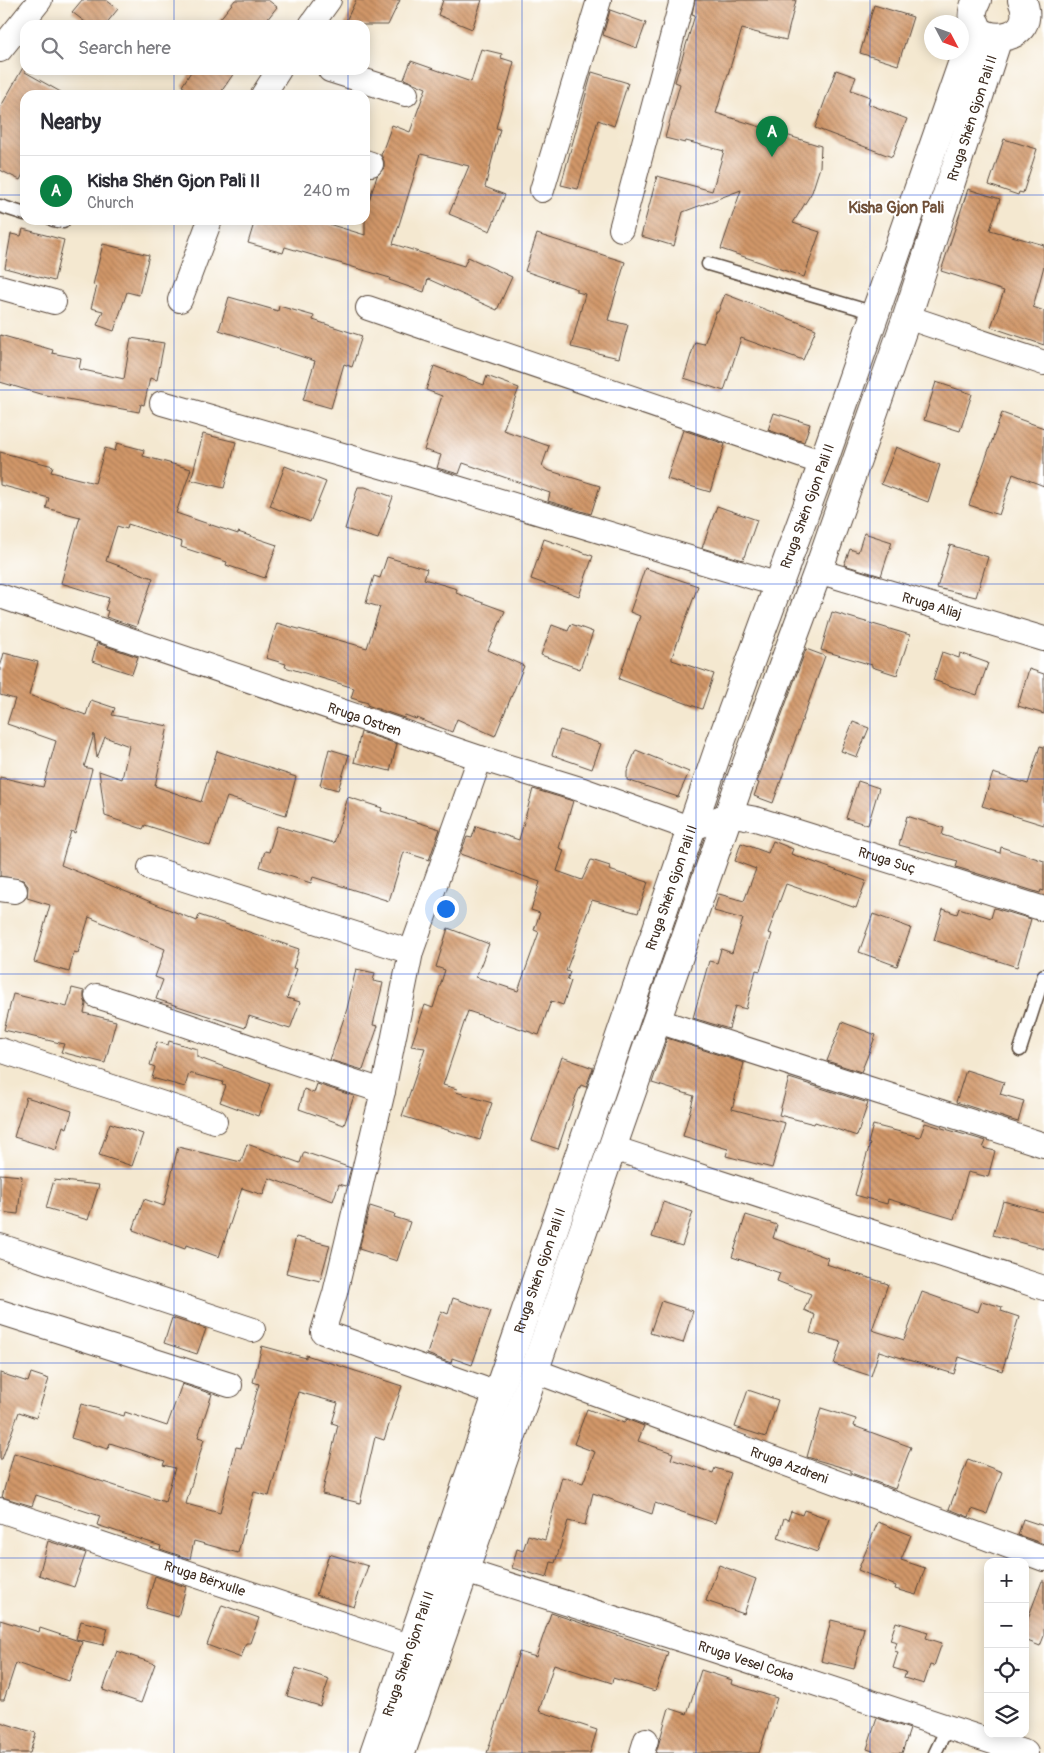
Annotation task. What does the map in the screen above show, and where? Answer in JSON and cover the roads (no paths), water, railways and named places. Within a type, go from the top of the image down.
[{"type":"street","points":[[24,20],[40,0]]},
{"type":"street","points":[[315,20],[329,0]]},
{"type":"street","points":[[542,190],[599,0]]},
{"type":"street","points":[[621,229],[682,0]]},
{"type":"street","points":[[979,13],[1014,33],[1030,16]]},
{"type":"street","name":"Rruga Shën Gjon Pali II","points":[[374,1753],[721,742],[823,463],[979,13]]},
{"type":"street","name":"Rruga Shën Gjon Pali II","points":[[401,1753],[614,1148],[729,814],[818,571],[907,317],[979,13]]},
{"type":"street","points":[[0,50],[20,25]]},
{"type":"street","points":[[266,90],[276,75]]},
{"type":"street","points":[[346,75],[406,94]]},
{"type":"street","points":[[180,300],[208,225]]},
{"type":"street","points":[[0,287],[54,302]]},
{"type":"street","points":[[368,308],[823,463]]},
{"type":"street","points":[[907,317],[1044,363]]},
{"type":"street","points":[[162,403],[457,488],[779,586]]},
{"type":"street","name":"Rruga Aliaj","points":[[818,571],[1044,639]]},
{"type":"street","name":"Rruga Ostren","points":[[0,596],[480,758],[583,790],[692,829]]},
{"type":"street","points":[[480,758],[411,952],[382,1091],[335,1293],[323,1332],[498,1394]]},
{"type":"street","points":[[692,829],[729,814]]},
{"type":"street","name":"Rruga Suç","points":[[729,814],[756,819],[1044,909]]},
{"type":"street","points":[[150,868],[411,952]]},
{"type":"street","points":[[97,996],[188,1025],[267,1055],[382,1091]]},
{"type":"street","points":[[658,1022],[1044,1145]]},
{"type":"street","points":[[0,1050],[215,1121]]},
{"type":"street","points":[[614,1148],[1044,1288]]},
{"type":"street","points":[[0,1246],[253,1330]]},
{"type":"street","points":[[0,1312],[230,1385]]},
{"type":"street","name":"Rruga Azdreni","points":[[535,1371],[1044,1559]]},
{"type":"street","name":"Rruga Bërxulle","points":[[0,1510],[411,1648]]},
{"type":"street","name":"Rruga Vesel Coka","points":[[464,1571],[717,1651],[1026,1753]]},
{"type":"lane","points":[[0,206],[20,212]]},
{"type":"lane","points":[[708,264],[875,313]]},
{"type":"lane","points":[[1020,1050],[1044,975]]},
{"type":"lane","points":[[935,1753],[947,1728]]},
{"type":"place","name":"Kisha Shën Gjon Pali II","points":[[772,157]]},
{"type":"district","name":"Kisha Gjon Pali","points":[[896,208]]}]
